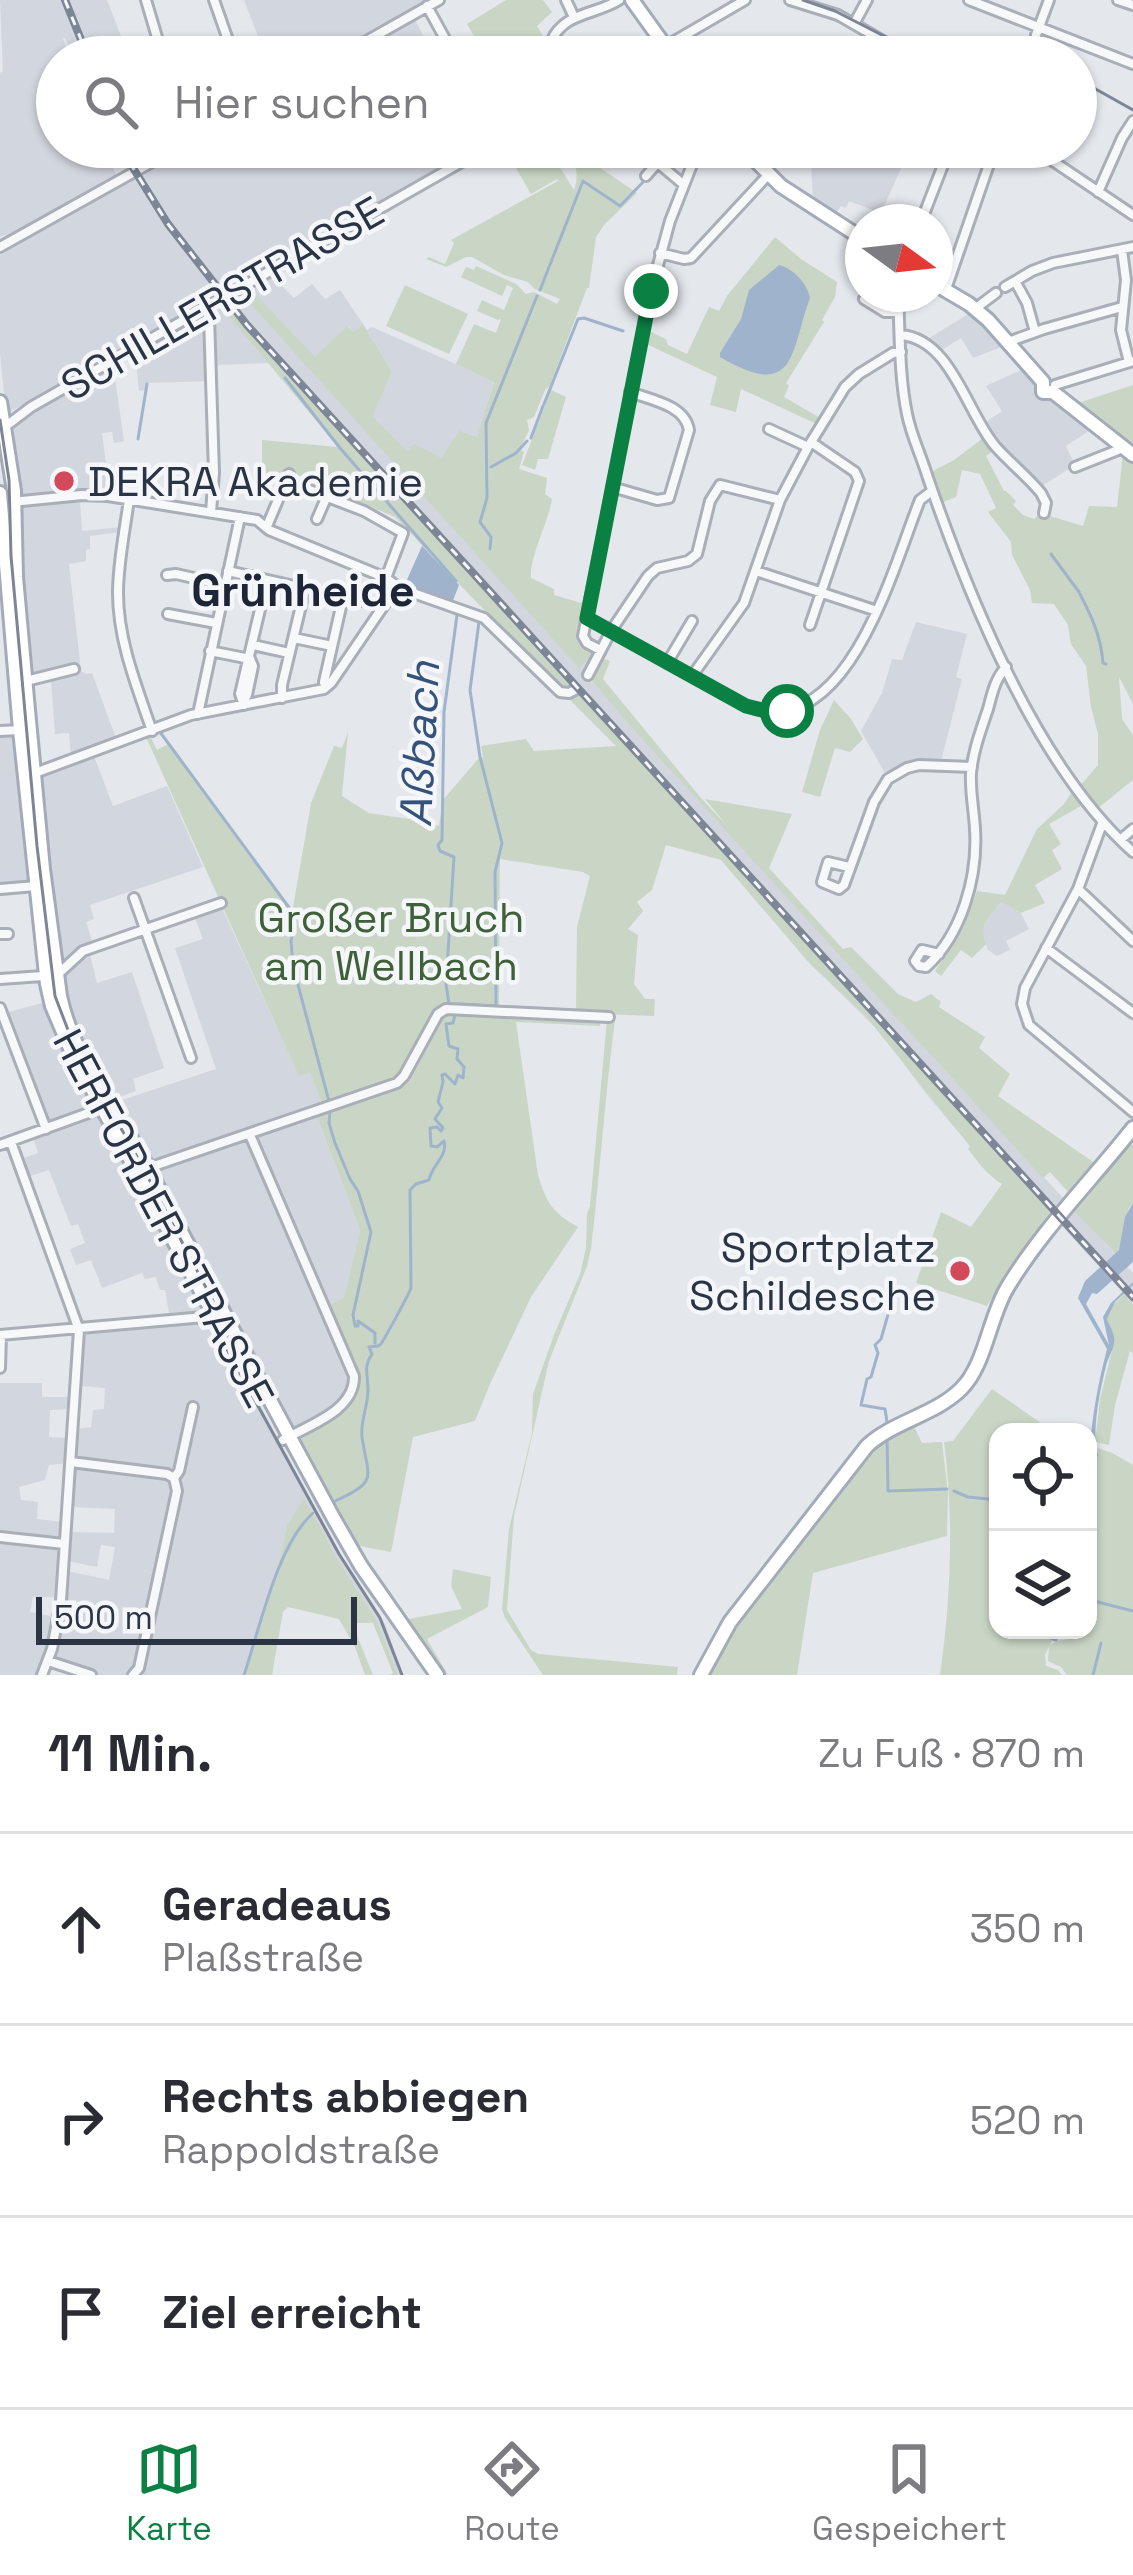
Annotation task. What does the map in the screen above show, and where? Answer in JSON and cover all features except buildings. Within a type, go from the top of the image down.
[{"type":"main road","points":[[632,0],[658,36]]},
{"type":"main road","points":[[762,168],[845,227]]},
{"type":"main road","points":[[953,295],[974,309],[1050,386],[1128,452]]},
{"type":"main road","name":"HERFORDER STRASSE","points":[[2,415],[36,886],[59,1024],[102,1108],[142,1169]]},
{"type":"main road","name":"HERFORDER STRASSE","points":[[0,493],[16,577],[26,681],[25,726],[55,955],[52,976],[62,1006],[76,1043],[286,1438],[361,1566],[433,1675]]},
{"type":"main road","points":[[701,1675],[730,1622],[866,1446],[948,1400],[966,1384],[1012,1280],[1133,1128]]},
{"type":"street","points":[[146,0],[157,36]]},
{"type":"street","points":[[214,0],[227,36]]},
{"type":"street","points":[[375,36],[439,0]]},
{"type":"street","points":[[554,36],[574,17],[619,0]]},
{"type":"street","points":[[692,36],[745,0]]},
{"type":"street","points":[[790,0],[824,10],[875,36]]},
{"type":"street","points":[[854,24],[867,0]]},
{"type":"street","points":[[969,0],[1052,36]]},
{"type":"street","points":[[1038,31],[1049,0]]},
{"type":"street","points":[[1118,0],[1133,5]]},
{"type":"street","points":[[566,1],[574,17]]},
{"type":"street","points":[[428,6],[444,36]]},
{"type":"street","points":[[1097,51],[1133,64]]},
{"type":"street","points":[[1098,191],[1133,121]]},
{"type":"street","points":[[0,247],[141,168]]},
{"type":"street","name":"SCHILLERSTRASSE","points":[[2,415],[19,414],[451,168]]},
{"type":"street","points":[[646,176],[653,168]]},
{"type":"street","points":[[664,168],[683,184]]},
{"type":"street","points":[[600,650],[584,639],[587,618],[660,253],[690,168]]},
{"type":"street","points":[[928,204],[942,168]]},
{"type":"street","points":[[953,275],[988,168]]},
{"type":"street","points":[[1064,168],[1133,215]]},
{"type":"street","points":[[660,253],[691,257],[769,175]]},
{"type":"street","points":[[974,309],[1053,263],[1128,248],[1121,330],[1131,362],[1050,386]]},
{"type":"street","points":[[1015,281],[1035,332]]},
{"type":"street","points":[[206,307],[214,457],[212,512]]},
{"type":"street","points":[[1008,342],[1122,308]]},
{"type":"street","points":[[899,312],[907,414],[974,600],[1051,748],[1102,824],[1133,852]]},
{"type":"street","points":[[901,334],[919,339],[941,359],[991,441],[1041,493],[1044,513]]},
{"type":"street","points":[[692,676],[744,604],[780,500],[852,379],[902,352]]},
{"type":"street","points":[[612,487],[657,500],[669,498],[689,430],[679,412],[630,392]]},
{"type":"street","points":[[769,432],[810,444],[855,472],[859,481],[810,625]]},
{"type":"street","points":[[1075,466],[1128,452]]},
{"type":"street","points":[[267,526],[287,478],[364,511],[403,533],[386,578]]},
{"type":"street","points":[[588,675],[648,576],[657,568],[688,561],[697,554],[710,501],[720,484],[780,500]]},
{"type":"street","points":[[587,618],[753,709],[796,708],[844,668],[864,640],[920,500],[932,491]]},
{"type":"street","points":[[5,502],[82,495],[257,520],[269,530],[386,578],[399,588],[484,618],[560,692],[574,689]]},
{"type":"street","points":[[317,519],[327,496]]},
{"type":"street","points":[[129,499],[118,606],[128,663],[152,731]]},
{"type":"street","points":[[198,714],[240,517]]},
{"type":"street","points":[[229,571],[360,602]]},
{"type":"street","points":[[756,571],[877,611]]},
{"type":"street","points":[[166,574],[225,585]]},
{"type":"street","points":[[243,703],[240,694],[267,580]]},
{"type":"street","points":[[34,773],[198,714],[327,687],[399,588]]},
{"type":"street","points":[[282,698],[305,589]]},
{"type":"street","points":[[324,682],[343,598]]},
{"type":"street","points":[[169,614],[216,623]]},
{"type":"street","points":[[667,663],[692,621]]},
{"type":"street","points":[[294,638],[332,646]]},
{"type":"street","points":[[253,645],[289,653]]},
{"type":"street","points":[[210,651],[250,659]]},
{"type":"street","points":[[26,681],[74,669]]},
{"type":"street","points":[[939,954],[962,912],[972,878],[976,842],[972,767],[994,688],[1008,671]]},
{"type":"street","points":[[0,731],[25,726]]},
{"type":"street","points":[[849,867],[888,779],[920,765],[972,767]]},
{"type":"street","points":[[1102,824],[1078,889],[1022,1004],[1026,1021],[1133,1112]]},
{"type":"street","points":[[1120,840],[1133,829]]},
{"type":"street","points":[[0,889],[36,886]]},
{"type":"street","points":[[1078,889],[1133,941]]},
{"type":"street","points":[[134,898],[191,1058]]},
{"type":"street","points":[[0,979],[52,976],[83,951],[221,903]]},
{"type":"street","points":[[1046,948],[1133,1012]]},
{"type":"street","points":[[55,955],[62,962],[72,961]]},
{"type":"street","points":[[0,1008],[46,1129]]},
{"type":"street","points":[[142,1169],[397,1083],[438,1014],[446,1009],[609,1017]]},
{"type":"street","points":[[42,1675],[58,1620],[79,1330],[5,1144],[102,1108]]},
{"type":"street","points":[[250,1135],[354,1376],[353,1392],[343,1406],[286,1438]]},
{"type":"street","points":[[0,1368],[0,1335],[219,1314]]},
{"type":"street","points":[[174,1478],[193,1407]]},
{"type":"street","points":[[71,1462],[167,1474],[174,1478],[178,1491],[139,1668],[133,1675]]},
{"type":"street","points":[[0,1537],[64,1544]]},
{"type":"street","points":[[47,1661],[92,1675]]},
{"type":"shaded area","points":[[0,0],[107,0],[121,36],[36,36],[36,168],[113,168],[117,176],[33,225],[0,237],[0,73]]},
{"type":"shaded area","points":[[244,0],[429,0],[366,36],[258,36]]},
{"type":"shaded area","points":[[414,20],[423,36],[387,36]]},
{"type":"shaded area","points":[[129,168],[443,168],[237,286],[242,291],[271,275],[294,298],[312,284],[325,299],[340,290],[363,324],[353,332],[348,326],[374,409],[392,371],[367,330],[372,327],[494,381],[477,438],[441,459],[418,447],[566,633],[595,650],[586,675],[1133,1273],[1133,1304],[1059,1223],[994,1175],[880,1032],[829,982],[689,815],[571,699],[577,692],[562,690],[422,546],[271,363],[215,365],[214,381],[147,383],[139,391],[132,354],[230,297],[227,291],[6,414],[0,353],[0,255],[135,178]]},
{"type":"shaded area","points":[[811,168],[901,168],[885,204],[849,201],[835,214],[813,199]]},
{"type":"shaded area","points":[[970,313],[1004,346],[973,358],[961,338],[940,351],[926,340]]},
{"type":"shaded area","points":[[113,364],[124,441],[114,443],[112,432],[102,433],[110,492],[20,494],[10,425]]},
{"type":"shaded area","points":[[1023,369],[1044,398],[1053,398],[1092,429],[1066,446],[1075,465],[1039,488],[999,447],[985,423],[1002,411],[986,386]]},
{"type":"shaded area","points":[[80,499],[82,531],[122,527],[121,532],[90,536],[86,561],[69,564],[81,671],[92,673],[117,741],[71,757],[69,733],[55,734],[51,679],[29,684],[19,575],[20,512],[22,507]]},
{"type":"shaded area","points":[[916,622],[967,634],[956,677],[962,679],[941,761],[909,763],[885,773],[861,731],[882,693],[892,659],[902,660]]},
{"type":"shaded area","points":[[0,734],[15,734],[33,890],[0,892]]},
{"type":"shaded area","points":[[94,756],[113,806],[167,786],[203,867],[90,905],[94,919],[86,922],[93,944],[66,960],[60,956],[52,903],[40,778]]},
{"type":"shaded area","points":[[1003,902],[1021,913],[1029,929],[1006,941],[1010,950],[997,956],[988,950],[982,932],[987,916]]},
{"type":"shaded area","points":[[221,906],[299,1075],[310,1071],[323,1106],[151,1161],[116,1102],[216,1069],[175,948],[203,939],[194,915]]},
{"type":"shaded area","points":[[89,951],[97,983],[132,972],[164,1068],[133,1079],[136,1091],[114,1099],[79,1041],[66,1004],[63,976]]},
{"type":"shaded area","points":[[46,1002],[94,1103],[94,1108],[51,1123],[5,1013]]},
{"type":"shaded area","points":[[97,1113],[204,1313],[170,1318],[165,1290],[160,1290],[156,1277],[145,1279],[142,1273],[102,1288],[91,1260],[76,1265],[70,1249],[85,1243],[78,1224],[71,1226],[49,1170],[27,1177],[21,1159],[38,1153],[33,1137]]},
{"type":"shaded area","points":[[316,1114],[360,1230],[344,1297],[329,1305],[356,1365],[359,1387],[347,1408],[304,1436],[299,1445],[157,1171]]},
{"type":"shaded area","points":[[215,1322],[341,1555],[385,1624],[403,1675],[398,1675],[378,1623],[304,1499],[287,1525],[276,1576],[243,1675],[81,1675],[51,1666],[61,1631],[67,1571],[109,1580],[115,1547],[101,1545],[97,1567],[68,1561],[70,1532],[114,1533],[115,1509],[72,1507],[78,1429],[91,1427],[93,1410],[104,1409],[105,1388],[80,1386],[81,1336],[89,1331]]},
{"type":"shaded area","points":[[0,1383],[42,1383],[42,1397],[72,1397],[71,1409],[50,1410],[49,1437],[70,1438],[68,1463],[49,1465],[45,1480],[19,1487],[21,1500],[38,1502],[37,1519],[63,1522],[57,1597],[33,1597],[30,1612],[55,1617],[39,1675],[0,1675]]},
{"type":"green space","points":[[506,0],[543,0],[552,12],[537,26],[543,36],[474,36],[467,24]]},
{"type":"green space","points":[[516,168],[560,168],[574,190],[576,168],[600,168],[637,193],[596,237],[589,288],[550,385],[534,417],[527,420],[529,430],[520,449],[524,452],[519,469],[547,478],[545,494],[552,499],[531,578],[554,589],[554,595],[585,604],[577,634],[596,653],[592,663],[588,659],[579,668],[248,301],[256,295],[315,357],[347,326],[353,332],[363,324],[392,371],[372,417],[408,451],[414,444],[441,458],[459,431],[477,437],[494,382],[456,364],[474,324],[496,333],[501,319],[477,311],[482,300],[504,310],[513,288],[507,285],[502,296],[461,277],[466,267],[474,270],[476,266],[516,284],[526,294],[534,292],[557,304],[560,299],[472,257],[446,267],[426,259],[445,264],[454,243],[451,240],[558,181],[557,179],[531,194]]},
{"type":"green space","points":[[775,237],[837,282],[824,322],[786,383],[784,397],[822,419],[819,425],[741,389],[736,412],[710,405],[717,377],[644,343],[647,330],[687,354],[709,307],[719,311]]},
{"type":"green space","points":[[405,285],[468,314],[449,354],[386,326]]},
{"type":"green space","points":[[224,302],[573,687],[562,690],[395,517],[313,483],[316,477],[262,473],[262,440],[338,447],[219,304]]},
{"type":"green space","points":[[1133,385],[1133,450],[1075,404]]},
{"type":"green space","points":[[551,390],[566,397],[548,459],[538,459],[535,470],[522,465]]},
{"type":"green space","points":[[986,436],[996,449],[986,456],[1004,491],[1023,515],[1034,519],[1040,513],[1083,526],[1089,506],[1117,507],[1123,454],[1133,462],[1133,704],[1119,677],[1122,719],[1133,735],[1133,780],[1097,809],[1080,786],[1098,765],[1098,734],[1086,666],[1071,644],[1068,625],[1054,604],[1032,603],[1011,542],[988,512],[996,508],[980,474],[962,470],[956,497],[941,503],[931,472]]},
{"type":"green space","points":[[602,658],[610,661],[603,679],[728,827],[705,799],[792,814],[769,868],[843,949],[851,947],[898,994],[916,1002],[931,994],[941,1002],[939,1007],[985,1037],[979,1048],[1010,1074],[998,1096],[1096,1164],[1070,1194],[1050,1172],[1043,1178],[634,730],[592,681]]},
{"type":"green space","name":"Großer Bruch am Wellbach","points":[[577,692],[1054,1214],[987,1306],[916,1283],[941,1212],[971,1227],[1002,1184],[979,1163],[864,1014],[811,965],[721,860],[666,845],[652,890],[637,902],[643,911],[628,929],[638,935],[634,984],[645,999],[655,999],[654,1016],[495,1010],[601,1019],[600,1026],[516,1022],[538,1175],[552,1206],[578,1227],[531,1297],[475,1421],[413,1437],[391,1552],[354,1545],[299,1445],[306,1434],[349,1406],[356,1396],[356,1365],[329,1305],[344,1297],[360,1230],[316,1114],[323,1106],[310,1072],[299,1076],[146,737],[157,750],[170,743],[292,913],[311,803],[334,746],[342,748],[348,732],[342,796],[369,813],[439,826],[443,800],[483,757],[481,746],[526,739],[534,751],[616,746],[569,699]],"holes":[[[500,859],[590,876],[577,927],[576,1009],[499,1005]]]},
{"type":"green space","points":[[834,700],[863,739],[850,752],[835,748],[820,797],[802,792]]},
{"type":"green space","points":[[1072,792],[1081,806],[1049,824],[1061,844],[1052,850],[1062,869],[1035,885],[1045,903],[1021,913],[1002,902],[984,926],[986,944],[972,958],[961,950],[941,976],[935,971],[963,928],[977,891],[1005,895],[1037,829]]},
{"type":"green space","points":[[607,1020],[615,1020],[591,1249],[549,1361],[514,1516],[507,1610],[538,1654],[678,1667],[677,1675],[543,1675],[502,1609],[509,1529],[532,1433],[533,1394],[586,1248]]},
{"type":"green space","points":[[1127,1143],[1133,1145],[1133,1203],[1116,1254],[1072,1209]]},
{"type":"green space","points":[[1124,1294],[1133,1304],[1133,1353],[1130,1351],[1115,1405],[1109,1445],[1097,1442],[1097,1425],[1114,1343],[1107,1319]]},
{"type":"green space","points":[[992,1389],[1041,1423],[989,1423],[989,1639],[1056,1639],[1045,1655],[1046,1666],[1062,1675],[940,1675],[950,1558],[944,1442],[953,1441]]},
{"type":"green space","points":[[912,1422],[922,1443],[942,1442],[947,1536],[813,1573],[797,1675],[705,1675],[725,1635],[870,1446]]},
{"type":"green space","points":[[1097,1448],[1133,1465],[1133,1675],[1067,1675],[1048,1661],[1049,1646],[1058,1641],[1097,1639]]},
{"type":"green space","points":[[304,1498],[378,1623],[398,1675],[390,1675],[373,1623],[352,1623],[373,1675],[365,1675],[339,1619],[288,1607],[283,1612],[272,1675],[243,1675],[276,1576],[287,1525]]},
{"type":"green space","points":[[453,1569],[491,1577],[488,1607],[427,1639],[448,1675],[443,1675],[404,1620],[462,1609],[451,1586]]},
{"type":"water","points":[[779,265],[799,277],[810,298],[793,352],[777,372],[745,370],[720,353],[741,319],[749,290]]},
{"type":"water","points":[[422,546],[459,585],[452,603],[405,584]]},
{"type":"water","points":[[1133,1203],[1133,1262],[1097,1294],[1092,1293],[1086,1304],[1109,1345],[1103,1317],[1133,1282],[1107,1319],[1114,1341],[1093,1423],[1107,1349],[1078,1298],[1085,1281],[1119,1250],[1125,1217]]},
{"type":"waterway","name":"Aßbach","points":[[540,290],[583,181],[620,206],[644,181]]},
{"type":"waterway","name":"Aßbach","points":[[490,549],[491,537],[480,522],[487,498],[486,423],[537,296]]},
{"type":"waterway","points":[[544,404],[578,319],[623,331]]},
{"type":"waterway","points":[[285,378],[456,581]]},
{"type":"waterway","points":[[138,439],[147,384]]},
{"type":"waterway","points":[[531,438],[543,406]]},
{"type":"waterway","points":[[491,467],[527,441]]},
{"type":"waterway","points":[[1051,554],[1079,592]]},
{"type":"waterway","points":[[1080,594],[1106,664]]},
{"type":"waterway","name":"Aßbach","points":[[457,615],[444,712],[442,840],[438,845],[454,857],[446,984],[449,1004],[459,1004]]},
{"type":"waterway","points":[[460,1004],[496,1006],[495,872],[502,843],[480,757],[470,690],[479,622]]},
{"type":"waterway","points":[[160,732],[296,917],[293,966],[330,1105]]},
{"type":"waterway","name":"Aßbach","points":[[333,1502],[358,1489],[367,1477],[362,1431],[369,1347],[380,1345],[411,1288],[410,1190],[429,1180],[444,1152],[444,1141],[431,1146],[430,1128],[443,1128],[435,1119],[442,1108],[438,1102],[442,1075],[455,1084],[458,1075],[463,1078],[464,1067],[457,1059],[458,1049],[449,1046],[446,1024],[453,1023],[456,1011]]},
{"type":"waterway","points":[[330,1111],[335,1143],[371,1232],[353,1315],[355,1326],[358,1321],[375,1333],[375,1343]]},
{"type":"waterway","points":[[887,1422],[885,1409],[861,1405],[878,1353],[875,1345],[889,1311]]},
{"type":"waterway","points":[[887,1437],[888,1491],[947,1489]]},
{"type":"waterway","points":[[954,1491],[989,1499]]},
{"type":"waterway","points":[[244,1675],[280,1566],[300,1527],[313,1513]]},
{"type":"waterway","points":[[1097,1602],[1133,1611]]},
{"type":"waterway","points":[[1093,1675],[1101,1643]]},
{"type":"tram line","points":[[803,0],[884,36]]},
{"type":"tram line","points":[[1097,90],[1133,110]]},
{"type":"tram line","points":[[0,420],[9,480],[11,556],[37,846],[55,996],[73,1043],[213,1301],[222,1340],[339,1554],[380,1618],[402,1675]]},
{"type":"railway","points":[[65,0],[80,36]]},
{"type":"railway","points":[[133,168],[168,224],[247,325],[1133,1297]]},
{"type":"place","name":"DEKRA Akademie","points":[[64,481]]},
{"type":"place","name":"Sportplatz Schildesche","points":[[960,1271]]},
{"type":"district","name":"Grünheide","points":[[303,590]]},
{"type":"route","points":[[651,291],[587,618],[746,706],[787,711]]}]
